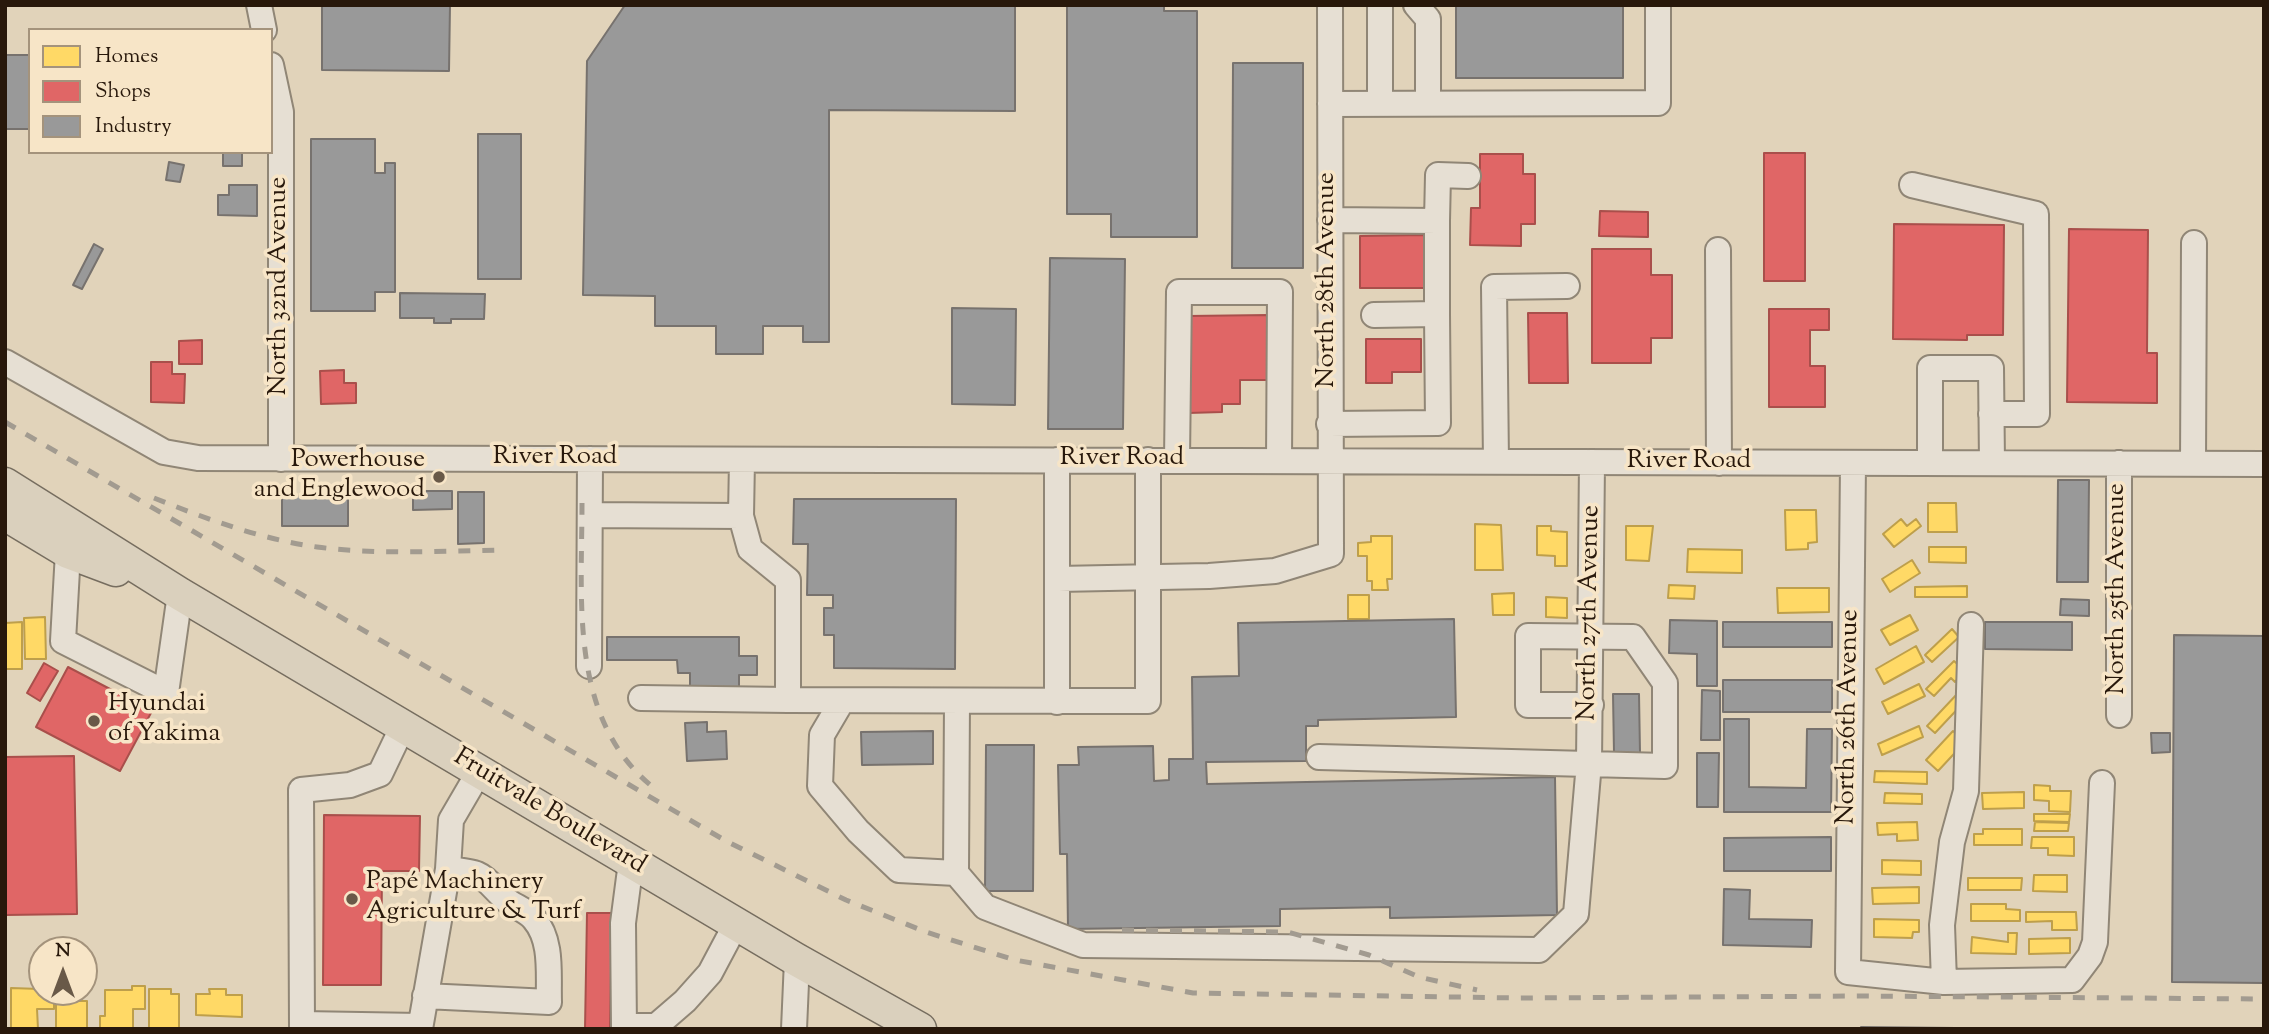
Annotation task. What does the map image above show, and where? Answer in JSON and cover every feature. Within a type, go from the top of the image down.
[{"type":"main road","name":"Fruitvale Boulevard","points":[[5,484],[180,594],[797,960],[920,1029]]},
{"type":"main road","name":"Fruitvale Boulevard","points":[[5,514],[68,552],[180,594]]},
{"type":"street","points":[[259,5],[264,28]]},
{"type":"street","name":"North 28th Avenue","points":[[1149,579],[1275,571],[1331,554],[1330,5]]},
{"type":"street","points":[[1380,5],[1380,103]]},
{"type":"street","points":[[1416,5],[1428,19],[1428,103]]},
{"type":"street","points":[[1330,104],[1658,103],[1658,5]]},
{"type":"street","name":"North 32nd Avenue","points":[[273,74],[281,112],[281,459]]},
{"type":"street","points":[[1439,462],[1438,175],[1468,176]]},
{"type":"street","points":[[1912,185],[2036,214],[2038,414],[1992,414]]},
{"type":"street","points":[[1330,220],[1437,221]]},
{"type":"street","points":[[2193,464],[2194,243]]},
{"type":"street","points":[[1718,250],[1719,463]]},
{"type":"street","points":[[1496,462],[1494,287],[1567,286]]},
{"type":"street","points":[[1177,460],[1178,292],[1280,292],[1279,461]]},
{"type":"street","points":[[1374,315],[1437,314]]},
{"type":"street","name":"River Road","points":[[5,362],[164,452],[198,458],[2264,464]]},
{"type":"street","points":[[1930,463],[1930,368],[1991,368],[1992,463]]},
{"type":"street","points":[[1329,424],[1438,423]]},
{"type":"street","points":[[589,666],[590,459]]},
{"type":"street","points":[[742,460],[741,516],[750,549],[788,580],[788,700]]},
{"type":"street","points":[[1057,460],[1057,702]]},
{"type":"street","points":[[640,698],[1148,701],[1148,460]]},
{"type":"street","name":"North 27th Avenue","points":[[956,873],[985,907],[1083,945],[1539,950],[1576,914],[1589,763],[1592,463]]},
{"type":"street","name":"North 26th Avenue","points":[[1853,463],[1848,972],[1944,982]]},
{"type":"street","name":"North 25th Avenue","points":[[2119,463],[2119,715]]},
{"type":"street","points":[[590,515],[741,516]]},
{"type":"street","points":[[68,552],[63,641],[166,693],[180,594]]},
{"type":"street","points":[[1058,579],[1149,579]]},
{"type":"street","points":[[1971,625],[1966,791],[1952,842],[1946,890],[1942,925],[1944,982],[2072,980],[2090,956],[2095,942],[2102,783]]},
{"type":"street","points":[[1319,757],[1665,766],[1664,683],[1633,637],[1528,636],[1528,705],[1591,705]]},
{"type":"street","points":[[842,701],[822,735],[820,786],[858,831],[899,870],[956,873],[957,701]]},
{"type":"street","points":[[403,726],[380,774],[351,785],[301,790],[302,1026],[420,1027],[448,869],[451,820],[479,772]]},
{"type":"street","points":[[631,862],[623,923],[624,1028],[656,1026],[685,1002],[710,973],[736,924]]},
{"type":"street","points":[[425,996],[549,1002],[547,942],[534,918],[503,898],[490,880],[473,872],[448,869]]},
{"type":"street","points":[[794,1029],[797,960]]},
{"type":"building: Homes","points":[[1928,503],[1956,503],[1957,532],[1928,532]]},
{"type":"building: Homes","points":[[1785,510],[1816,510],[1817,542],[1808,543],[1808,549],[1786,550]]},
{"type":"building: Homes","points":[[1901,519],[1907,526],[1916,519],[1921,526],[1894,547],[1883,534]]},
{"type":"building: Homes","points":[[1475,524],[1501,525],[1503,570],[1475,570]]},
{"type":"building: Homes","points":[[1537,526],[1551,526],[1551,531],[1567,532],[1567,566],[1555,566],[1555,556],[1537,555]]},
{"type":"building: Homes","points":[[1626,526],[1653,526],[1649,561],[1626,560]]},
{"type":"building: Homes","points":[[1371,536],[1392,536],[1392,579],[1387,579],[1388,590],[1372,590],[1372,581],[1367,581],[1367,556],[1358,556],[1358,543],[1371,542]]},
{"type":"building: Homes","points":[[1929,547],[1966,547],[1966,563],[1929,562]]},
{"type":"building: Homes","points":[[1688,549],[1742,550],[1742,573],[1687,572]]},
{"type":"building: Homes","points":[[1912,560],[1920,573],[1890,592],[1882,579]]},
{"type":"building: Homes","points":[[1669,585],[1695,586],[1694,599],[1668,598]]},
{"type":"building: Homes","points":[[1967,586],[1967,597],[1915,597],[1915,587]]},
{"type":"building: Homes","points":[[1777,588],[1829,588],[1829,612],[1778,613]]},
{"type":"building: Homes","points":[[1514,593],[1514,615],[1493,615],[1492,594]]},
{"type":"building: Homes","points":[[1348,595],[1369,595],[1369,619],[1348,619]]},
{"type":"building: Homes","points":[[1546,597],[1567,598],[1567,618],[1546,617]]},
{"type":"building: Homes","points":[[1910,615],[1918,630],[1890,645],[1881,630]]},
{"type":"building: Homes","points":[[45,617],[46,659],[25,659],[24,618]]},
{"type":"building: Homes","points":[[22,622],[22,669],[5,669],[5,623]]},
{"type":"building: Homes","points":[[1952,629],[1959,637],[1932,662],[1925,655]]},
{"type":"building: Homes","points":[[1916,646],[1924,662],[1884,684],[1876,669]]},
{"type":"building: Homes","points":[[1954,661],[1965,671],[1955,682],[1951,678],[1934,696],[1926,689]]},
{"type":"building: Homes","points":[[1919,684],[1925,696],[1888,714],[1882,702]]},
{"type":"building: Homes","points":[[1958,693],[1966,700],[1935,733],[1927,726]]},
{"type":"building: Homes","points":[[1919,726],[1923,737],[1882,755],[1878,744]]},
{"type":"building: Homes","points":[[1953,731],[1965,742],[1938,771],[1926,760]]},
{"type":"building: Homes","points":[[1875,771],[1927,772],[1927,784],[1874,782]]},
{"type":"building: Homes","points":[[2034,785],[2050,786],[2050,791],[2071,791],[2070,812],[2049,811],[2049,801],[2034,800]]},
{"type":"building: Homes","points":[[2024,792],[2024,808],[1983,809],[1982,793]]},
{"type":"building: Homes","points":[[1885,793],[1922,794],[1922,804],[1884,803]]},
{"type":"building: Homes","points":[[2034,814],[2070,814],[2069,822],[2034,821]]},
{"type":"building: Homes","points":[[1917,822],[1918,840],[1897,841],[1897,834],[1878,835],[1877,823]]},
{"type":"building: Homes","points":[[2035,822],[2069,823],[2068,831],[2034,831]]},
{"type":"building: Homes","points":[[1983,829],[2022,829],[2022,845],[1974,845],[1974,834],[1983,834]]},
{"type":"building: Homes","points":[[2032,837],[2074,837],[2074,856],[2048,855],[2048,848],[2031,848]]},
{"type":"building: Homes","points":[[1882,860],[1921,861],[1921,875],[1882,874]]},
{"type":"building: Homes","points":[[2034,875],[2067,875],[2067,892],[2033,891]]},
{"type":"building: Homes","points":[[1968,878],[2022,878],[2021,890],[1968,890]]},
{"type":"building: Homes","points":[[1919,887],[1919,903],[1873,904],[1872,888]]},
{"type":"building: Homes","points":[[1971,904],[2006,904],[2006,909],[2020,910],[2020,921],[1971,921]]},
{"type":"building: Homes","points":[[2026,912],[2076,912],[2077,930],[2052,930],[2052,921],[2026,922]]},
{"type":"building: Homes","points":[[1874,919],[1919,920],[1919,932],[1913,932],[1912,938],[1874,937]]},
{"type":"building: Homes","points":[[2008,933],[2017,933],[2016,954],[1971,953],[1972,937],[2008,942]]},
{"type":"building: Homes","points":[[2070,938],[2070,953],[2029,954],[2029,939]]},
{"type":"building: Homes","points":[[132,986],[145,986],[145,1009],[133,1009],[133,1029],[100,1029],[100,1016],[105,1016],[105,990],[132,990]]},
{"type":"building: Homes","points":[[11,988],[28,989],[28,1006],[54,1006],[54,1009],[37,1009],[38,1029],[11,1029]]},
{"type":"building: Homes","points":[[149,989],[171,989],[171,994],[179,994],[179,1029],[149,1029]]},
{"type":"building: Homes","points":[[209,989],[226,989],[226,995],[242,995],[242,1017],[196,1015],[196,994],[210,994]]},
{"type":"building: Homes","points":[[56,1006],[87,1006],[87,1029],[56,1029]]},
{"type":"building: Shops","points":[[1764,153],[1805,153],[1805,281],[1764,281]]},
{"type":"building: Shops","points":[[1480,154],[1523,154],[1523,174],[1535,174],[1535,224],[1521,224],[1521,246],[1470,245],[1471,208],[1480,208]]},
{"type":"building: Shops","points":[[1600,211],[1648,212],[1648,237],[1599,236]]},
{"type":"building: Shops","points":[[1894,224],[2004,225],[2003,335],[1967,335],[1967,340],[1893,339]]},
{"type":"building: Shops","points":[[2069,229],[2148,230],[2147,353],[2157,353],[2157,403],[2067,402]]},
{"type":"building: Shops","points":[[1424,235],[1425,288],[1360,288],[1360,236]]},
{"type":"building: Shops","points":[[1592,249],[1651,249],[1651,275],[1672,275],[1672,338],[1651,338],[1651,363],[1592,363]]},
{"type":"building: Shops","points":[[1769,309],[1829,309],[1829,330],[1810,330],[1810,366],[1825,366],[1825,407],[1769,407]]},
{"type":"building: Shops","points":[[1528,313],[1567,313],[1568,383],[1529,383]]},
{"type":"building: Shops","points":[[1269,315],[1270,380],[1240,380],[1240,404],[1222,404],[1222,412],[1188,413],[1188,316]]},
{"type":"building: Shops","points":[[1366,339],[1421,339],[1421,372],[1392,372],[1392,383],[1366,383]]},
{"type":"building: Shops","points":[[202,340],[202,364],[179,364],[179,341]]},
{"type":"building: Shops","points":[[151,362],[172,362],[172,374],[185,374],[184,403],[151,402]]},
{"type":"building: Shops","points":[[344,370],[344,383],[356,383],[356,403],[321,404],[320,371]]},
{"type":"building: Shops","points":[[44,663],[58,671],[40,701],[27,693]]},
{"type":"building: Shops","points":[[68,667],[152,711],[120,771],[36,727]]},
{"type":"building: Shops","points":[[74,756],[77,914],[5,915],[5,757]]},
{"type":"building: Shops","name":"Papé Machinery Agriculture & Turf","points":[[324,815],[420,816],[419,871],[382,871],[381,985],[323,985]]},
{"type":"building: Shops","points":[[587,913],[612,913],[610,1029],[585,1029]]},
{"type":"building: Industry","points":[[322,5],[450,5],[449,71],[322,70]]},
{"type":"building: Industry","points":[[625,5],[1015,5],[1015,111],[829,110],[829,342],[803,342],[803,326],[763,326],[763,354],[716,354],[716,326],[655,326],[655,296],[583,295],[587,61]]},
{"type":"building: Industry","points":[[1067,5],[1164,5],[1164,11],[1197,11],[1197,237],[1111,237],[1111,214],[1067,214]]},
{"type":"building: Industry","points":[[1456,5],[1623,5],[1623,78],[1456,78]]},
{"type":"building: Industry","points":[[5,55],[28,55],[28,129],[5,129]]},
{"type":"building: Industry","points":[[1233,63],[1303,63],[1303,268],[1232,268]]},
{"type":"building: Industry","points":[[478,134],[521,134],[521,279],[478,279]]},
{"type":"building: Industry","points":[[311,139],[375,139],[375,173],[385,173],[385,163],[395,163],[395,292],[375,292],[375,311],[311,311]]},
{"type":"building: Industry","points":[[223,154],[242,154],[242,166],[223,166]]},
{"type":"building: Industry","points":[[169,162],[184,165],[180,182],[166,180]]},
{"type":"building: Industry","points":[[229,185],[257,185],[257,216],[218,215],[218,195],[229,195]]},
{"type":"building: Industry","points":[[94,244],[103,249],[82,289],[73,285]]},
{"type":"building: Industry","points":[[1050,258],[1125,259],[1123,429],[1048,429]]},
{"type":"building: Industry","points":[[400,293],[485,294],[484,319],[451,319],[451,323],[434,323],[434,318],[400,318]]},
{"type":"building: Industry","points":[[952,308],[1016,309],[1015,405],[952,404]]},
{"type":"building: Industry","points":[[2058,480],[2089,480],[2088,582],[2057,582]]},
{"type":"building: Industry","points":[[413,491],[452,491],[452,509],[413,510]]},
{"type":"building: Industry","points":[[458,492],[484,492],[484,543],[458,544]]},
{"type":"building: Industry","points":[[348,495],[348,526],[282,526],[282,496]]},
{"type":"building: Industry","points":[[794,499],[956,499],[955,669],[834,668],[834,635],[824,635],[824,608],[833,608],[833,595],[807,595],[808,544],[793,544]]},
{"type":"building: Industry","points":[[2061,599],[2089,600],[2089,616],[2060,615]]},
{"type":"building: Industry","points":[[1454,619],[1456,717],[1318,720],[1318,726],[1306,726],[1306,761],[1206,762],[1207,784],[1555,777],[1557,915],[1390,918],[1390,907],[1280,909],[1280,926],[1068,929],[1067,854],[1060,854],[1058,765],[1079,765],[1078,747],[1153,746],[1154,781],[1169,780],[1169,759],[1193,759],[1192,677],[1239,676],[1238,623]]},
{"type":"building: Industry","points":[[1670,620],[1717,621],[1717,686],[1697,686],[1697,654],[1669,653]]},
{"type":"building: Industry","points":[[1723,622],[1832,622],[1832,647],[1723,647]]},
{"type":"building: Industry","points":[[1985,622],[2072,622],[2072,650],[1985,649]]},
{"type":"building: Industry","points":[[2174,635],[2264,636],[2264,983],[2172,982]]},
{"type":"building: Industry","points":[[607,637],[739,637],[739,656],[757,656],[757,675],[739,675],[739,693],[690,693],[690,673],[678,673],[677,660],[607,660]]},
{"type":"building: Industry","points":[[1723,680],[1832,680],[1832,712],[1723,712]]},
{"type":"building: Industry","points":[[1702,690],[1720,691],[1720,740],[1701,740]]},
{"type":"building: Industry","points":[[1613,694],[1639,694],[1640,753],[1614,753]]},
{"type":"building: Industry","points":[[1724,719],[1749,719],[1749,787],[1806,788],[1807,729],[1832,729],[1831,812],[1724,812]]},
{"type":"building: Industry","points":[[707,722],[707,732],[726,731],[727,759],[687,761],[685,723]]},
{"type":"building: Industry","points":[[933,731],[933,764],[862,765],[861,732]]},
{"type":"building: Industry","points":[[2151,733],[2170,733],[2170,752],[2152,753]]},
{"type":"building: Industry","points":[[986,745],[1034,745],[1033,891],[985,891]]},
{"type":"building: Industry","points":[[1697,753],[1719,753],[1718,807],[1697,807]]},
{"type":"building: Industry","points":[[1831,837],[1831,871],[1724,871],[1724,838]]},
{"type":"building: Industry","points":[[1724,889],[1750,890],[1749,919],[1812,920],[1811,947],[1723,945]]},
{"type":"building: Industry","points":[[1956,1028],[1956,1029],[1861,1029]]},
{"type":"railway","points":[[5,422],[726,841],[846,900],[926,932],[1015,960],[1193,993],[1518,998],[1864,996],[2264,999]]},
{"type":"railway","points":[[154,498],[254,534],[317,547],[387,552],[504,550]]},
{"type":"railway","points":[[582,503],[582,620],[594,697],[608,732],[629,763],[658,791]]},
{"type":"railway","points":[[1122,930],[1288,932],[1369,955],[1419,977],[1477,990]]},
{"type":"place","name":"Powerhouse and Englewood","points":[[439,477]]},
{"type":"place","name":"Hyundai of Yakima","points":[[94,721]]},
{"type":"place","name":"Papé Machinery Agriculture & Turf","points":[[352,899]]}]
